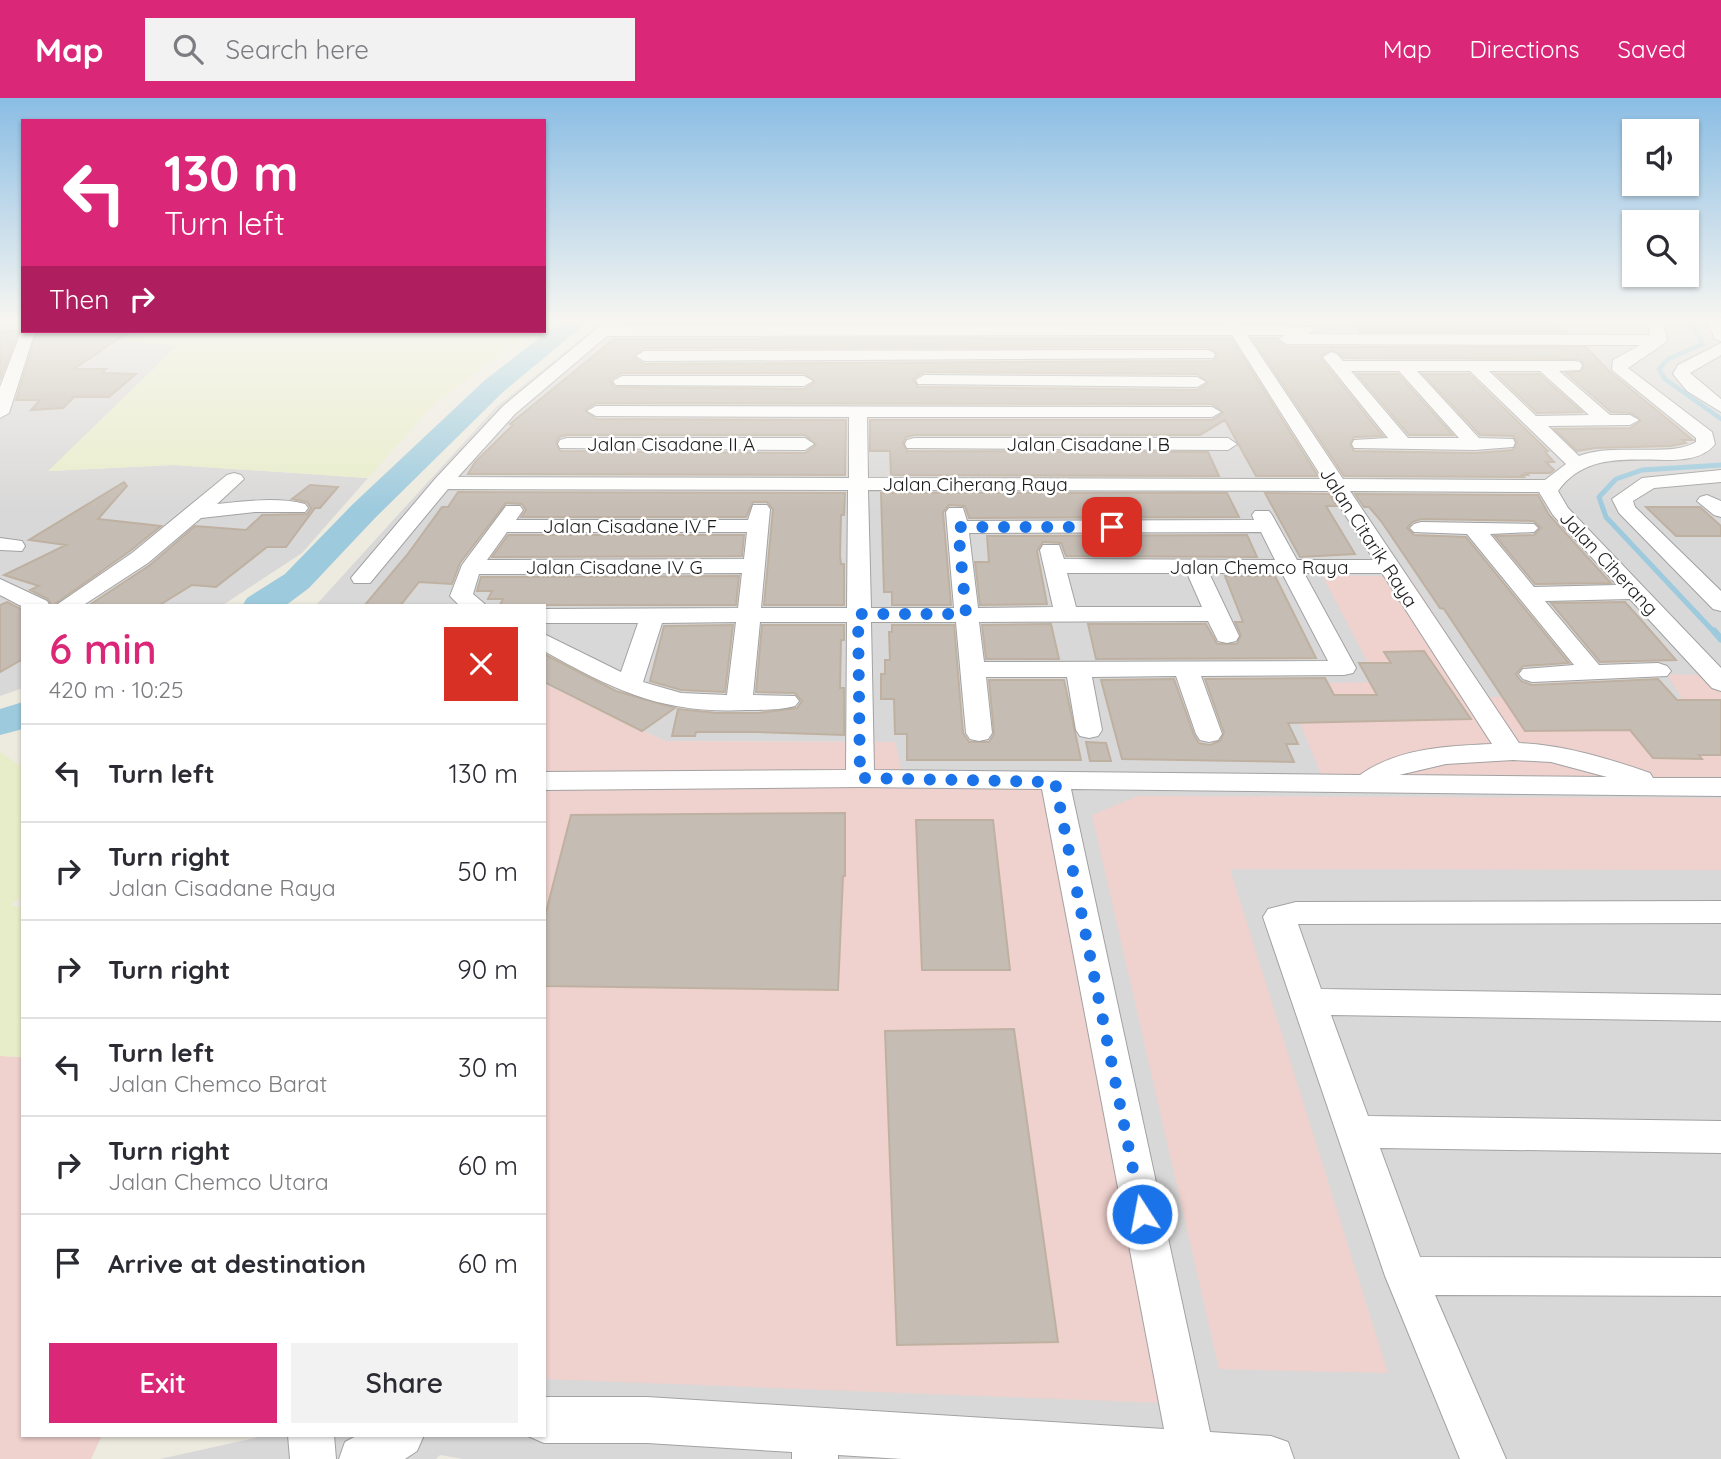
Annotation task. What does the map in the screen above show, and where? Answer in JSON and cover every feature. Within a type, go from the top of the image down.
[{"type":"street","points":[[0,414],[5,384]]},
{"type":"street","points":[[362,578],[442,483],[509,410],[541,384]]},
{"type":"street","points":[[596,411],[621,384]]},
{"type":"street","points":[[801,411],[804,384]]},
{"type":"street","points":[[925,384],[947,444]]},
{"type":"street","points":[[596,411],[1212,412],[1198,384]]},
{"type":"street","name":"Jalan Citarik Raya","points":[[1271,384],[1511,752]]},
{"type":"street","points":[[1352,384],[1402,444]]},
{"type":"street","points":[[1420,384],[1475,444]]},
{"type":"street","points":[[1492,384],[1578,465]]},
{"type":"street","points":[[1564,384],[1605,420]]},
{"type":"street","name":"Jalan Ciherang","points":[[1637,384],[1707,441],[1702,449],[1680,453],[1612,453],[1588,458],[1550,485],[1548,491],[1560,511],[1721,683]]},
{"type":"street","points":[[1691,384],[1718,402]]},
{"type":"street","name":"Jalan Cisadane II A","points":[[596,411],[562,450],[805,444]]},
{"type":"street","name":"Jalan Cisadane II A","points":[[774,444],[777,411]]},
{"type":"street","points":[[858,411],[860,778]]},
{"type":"street","name":"Jalan Cisadane I B","points":[[915,444],[1232,452],[1212,412]]},
{"type":"street","points":[[1532,421],[1630,420]]},
{"type":"street","points":[[1361,444],[1506,443]]},
{"type":"street","points":[[1721,476],[1648,482],[1630,491],[1622,499],[1626,509],[1721,604]]},
{"type":"street","points":[[69,604],[132,564],[234,479]]},
{"type":"street","name":"Jalan Ciherang Raya","points":[[442,483],[1550,485]]},
{"type":"street","points":[[194,512],[255,506],[298,508]]},
{"type":"street","points":[[474,604],[460,593],[473,567],[514,507]]},
{"type":"street","name":"Jalan Cisadane IV F","points":[[502,526],[759,517],[754,566]]},
{"type":"street","points":[[972,670],[1344,668],[1265,521],[957,519],[966,614],[972,670],[979,733]]},
{"type":"street","points":[[1421,528],[1527,528]]},
{"type":"street","points":[[1473,528],[1592,673]]},
{"type":"street","name":"Jalan Chemco Raya","points":[[1066,614],[1053,558],[1195,566],[1378,567]]},
{"type":"street","points":[[739,702],[754,566]]},
{"type":"street","name":"Jalan Cisadane IV G","points":[[473,567],[754,566]]},
{"type":"street","points":[[1195,566],[1227,636]]},
{"type":"street","points":[[0,586],[35,604]]},
{"type":"street","points":[[1527,594],[1636,592]]},
{"type":"street","points":[[629,685],[653,614]]},
{"type":"street","points":[[546,616],[1217,614]]},
{"type":"street","points":[[546,642],[629,685],[680,701],[786,701]]},
{"type":"street","points":[[1186,668],[1209,734]]},
{"type":"street","points":[[1077,669],[1089,730]]},
{"type":"street","points":[[1532,674],[1658,671]]},
{"type":"street","points":[[1364,784],[1392,767],[1455,754],[1511,752],[1548,753],[1579,759],[1666,787]]},
{"type":"street","points":[[546,781],[860,778],[1721,787]]},
{"type":"street","points":[[1055,782],[1192,1455]]},
{"type":"street","points":[[1483,1459],[1406,1276],[1279,918],[1289,913],[1721,912]]},
{"type":"street","points":[[1311,1002],[1721,1008]]},
{"type":"street","points":[[1356,1132],[1721,1137]]},
{"type":"street","points":[[1406,1276],[1721,1277]]},
{"type":"street","points":[[546,1420],[647,1420],[816,1444],[1271,1459]]},
{"type":"street","points":[[311,1437],[313,1459]]},
{"type":"street","points":[[362,1459],[398,1437]]},
{"type":"shaded area","points":[[0,384],[139,384],[50,471],[174,465],[368,478],[302,553],[225,604],[21,604],[21,689],[0,696]]},
{"type":"shaded area","points":[[525,384],[1721,384],[1721,1459],[463,1459],[440,1455],[436,1459],[160,1459],[259,1437],[546,1437],[546,811],[901,772],[895,742],[665,741],[546,685],[546,604],[317,604],[497,406]]},
{"type":"shaded area","points":[[1322,575],[1410,577],[1488,697],[1682,698],[1667,674],[1721,676],[1721,780],[1323,779],[1284,684],[1378,682]]},
{"type":"shaded area","points":[[546,685],[665,741],[895,742],[902,772],[1049,776],[1163,1403],[546,1379]]},
{"type":"shaded area","points":[[1138,796],[1721,798],[1721,870],[1230,869],[1388,1373],[1219,1369],[1092,815]]},
{"type":"shaded area","points":[[0,1056],[21,1057],[21,1437],[101,1437],[91,1459],[0,1459]]},
{"type":"green space","points":[[138,384],[461,384],[435,403],[368,478],[174,465],[48,471]]},
{"type":"green space","points":[[0,752],[21,767],[21,897],[10,905],[21,908],[21,1057],[0,1056]]},
{"type":"building","points":[[21,384],[125,384],[109,397],[74,397],[63,408],[31,410],[40,400],[16,400]]},
{"type":"building","points":[[560,384],[612,384],[614,387],[804,389],[813,384],[916,384],[918,387],[1197,390],[1207,384],[1260,384],[1318,476],[1256,476],[1225,420],[1200,435],[914,435],[906,437],[903,443],[907,451],[1208,452],[1219,476],[891,475],[890,451],[870,451],[870,420],[1212,420],[1223,413],[1212,404],[596,403],[585,410],[596,419],[846,420],[845,475],[468,474],[475,462],[513,425],[510,424]],"holes":[[[805,435],[816,445],[805,453],[560,451],[556,443],[559,437]]]},
{"type":"building","points":[[1282,384],[1341,384],[1383,436],[1354,437],[1350,445],[1354,451],[1475,453],[1513,450],[1517,442],[1513,436],[1480,435],[1432,384],[1479,384],[1548,451],[1545,452],[1554,462],[1546,462],[1554,470],[1550,473],[1526,473],[1528,475],[1522,475],[1524,477],[1344,476]]},
{"type":"building","points":[[1365,384],[1407,384],[1453,435],[1409,435]]},
{"type":"building","points":[[1506,384],[1550,384],[1582,412],[1537,413]]},
{"type":"building","points":[[1578,384],[1624,384],[1693,440],[1682,440],[1686,443],[1671,446],[1577,451],[1554,429],[1630,428],[1641,421],[1631,413],[1611,412]]},
{"type":"building","points":[[124,482],[127,486],[98,519],[161,526],[55,604],[30,590],[39,586],[4,575],[66,545],[29,540]]},
{"type":"building","points":[[310,485],[338,487],[320,508],[315,508],[286,547],[267,547],[216,587],[192,585],[161,604],[91,604],[150,565],[195,526],[246,530],[262,515],[307,514],[311,508],[307,502],[292,499]]},
{"type":"building","points":[[458,492],[845,493],[844,515],[841,515],[840,556],[841,564],[844,564],[844,605],[764,605],[773,509],[767,502],[753,502],[746,517],[521,517],[526,510],[522,504],[506,503],[460,563],[452,584],[419,582],[402,604],[366,604],[407,555],[442,507],[448,507]]},
{"type":"building","points":[[881,493],[1227,493],[1239,517],[969,518],[965,506],[949,505],[943,512],[951,605],[892,605],[892,592],[884,592]]},
{"type":"building","points":[[1265,493],[1329,494],[1337,506],[1326,506],[1355,554],[1300,557]]},
{"type":"building","points":[[1355,494],[1538,495],[1549,515],[1611,583],[1535,584],[1495,536],[1534,535],[1541,528],[1534,521],[1421,519],[1412,522],[1407,528],[1414,535],[1466,537],[1569,663],[1523,666],[1516,674],[1521,681],[1532,685],[1658,679],[1677,700],[1721,700],[1721,755],[1699,755],[1702,759],[1653,758],[1630,730],[1525,731],[1444,609],[1440,608],[1381,521],[1369,507],[1364,507]]},
{"type":"building","points":[[1646,507],[1700,507],[1721,526],[1721,536],[1676,536]]},
{"type":"building","points":[[508,535],[744,535],[742,556],[492,557]]},
{"type":"building","points":[[1247,535],[1257,557],[1066,556],[1061,543],[1043,542],[1037,551],[1047,604],[980,605],[975,562],[989,562],[987,536]]},
{"type":"building","points":[[739,576],[736,605],[500,604],[503,599],[488,599],[492,591],[477,591],[481,577]]},
{"type":"building","points":[[1225,576],[1275,576],[1316,658],[1096,659],[1088,624],[1206,624],[1217,644],[1237,644],[1241,635],[1235,622],[1243,622]]},
{"type":"building","points":[[7,602],[21,609],[21,660],[0,672],[0,605]]},
{"type":"building","points":[[1625,602],[1676,660],[1600,662],[1551,603]]},
{"type":"building","points":[[1051,624],[1059,659],[986,659],[982,625]]},
{"type":"building","points":[[733,625],[725,692],[681,690],[650,681],[664,626]]},
{"type":"building","points":[[762,625],[844,625],[840,688],[844,688],[844,735],[696,732],[695,736],[672,736],[678,709],[759,713],[797,708],[802,701],[795,693],[756,692]]},
{"type":"building","points":[[892,625],[954,625],[963,733],[969,742],[989,742],[994,734],[989,680],[1064,680],[1081,760],[907,760],[907,734],[895,734],[894,699],[881,699],[881,674],[885,674],[885,660],[890,660],[889,632],[892,632]]},
{"type":"building","points":[[1424,651],[1471,719],[1288,723],[1298,744],[1286,744],[1294,762],[1122,759],[1101,680],[1174,679],[1194,735],[1199,743],[1210,745],[1220,741],[1224,733],[1205,679],[1325,678],[1334,695],[1377,695],[1359,663],[1391,663],[1384,652]]},
{"type":"building","points":[[546,655],[616,691],[675,708],[642,731],[546,683]]},
{"type":"building","points":[[1086,742],[1106,743],[1111,761],[1090,761]]},
{"type":"building","points":[[845,813],[845,876],[838,990],[546,986],[546,912],[571,815]]},
{"type":"building","points":[[916,820],[993,820],[1010,970],[922,970]]},
{"type":"building","points":[[1014,1029],[1058,1342],[897,1345],[885,1031]]},
{"type":"waterway","points":[[263,604],[297,581],[364,511],[497,384]]},
{"type":"waterway","points":[[1671,384],[1721,419]]},
{"type":"waterway","points":[[1715,633],[1606,517],[1599,497],[1616,479],[1642,470],[1721,465]]},
{"type":"waterway","points":[[1714,631],[1721,639]]},
{"type":"waterway","points":[[0,723],[21,715]]},
{"type":"route","points":[[1112,527],[958,527],[966,614],[858,614],[860,778],[1055,782],[1142,1214]]}]
